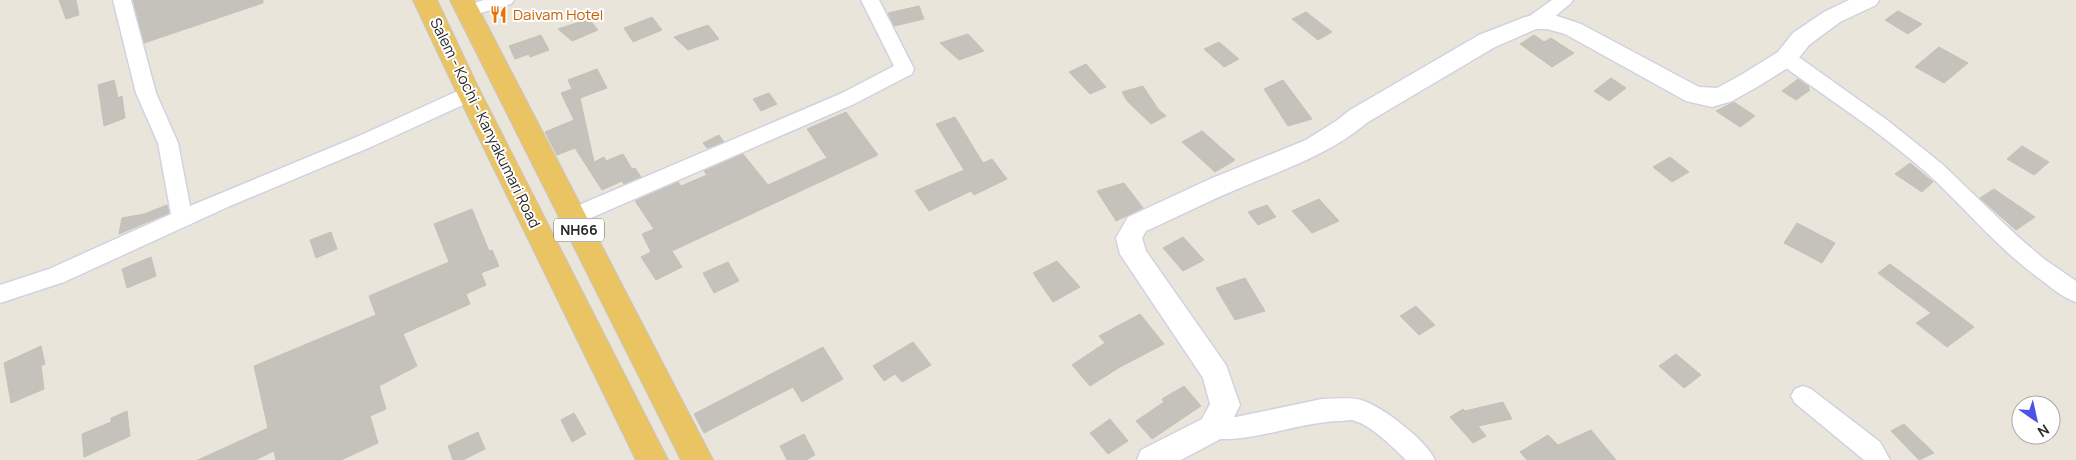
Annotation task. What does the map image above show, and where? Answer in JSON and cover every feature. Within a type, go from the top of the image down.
[{"type":"highway","name":"Salem - Kochi - Kanyakumari Road","points":[[425,0],[469,94],[652,460]]},
{"type":"highway","name":"NH66","points":[[464,6],[697,460]]},
{"type":"street","points":[[122,0],[146,93],[168,142],[182,218]]},
{"type":"street","points":[[464,6],[505,0]]},
{"type":"street","points":[[572,217],[847,99],[905,69],[870,0]]},
{"type":"street","points":[[1225,428],[1225,405],[1216,374],[1133,254],[1129,238],[1137,224],[1229,181],[1297,155],[1343,132],[1359,116],[1487,41],[1533,22],[1564,0]]},
{"type":"street","points":[[1533,22],[1548,21],[1573,29],[1694,95],[1712,98],[1724,95],[1786,58],[1809,33],[1832,17],[1868,0]]},
{"type":"street","points":[[1786,58],[1880,125],[1935,169],[2009,242],[2036,265],[2076,293]]},
{"type":"street","points":[[0,294],[56,276],[276,176],[366,141],[469,94]]},
{"type":"street","points":[[1803,396],[1870,450],[1878,460]]},
{"type":"street","points":[[1152,460],[1225,428],[1322,410],[1359,410],[1394,432],[1423,460]]},
{"type":"building","points":[[59,0],[76,0],[79,15],[66,19]]},
{"type":"building","points":[[133,0],[263,0],[263,3],[144,43]]},
{"type":"building","points":[[919,6],[924,19],[894,26],[888,13]]},
{"type":"building","points":[[1898,11],[1922,24],[1908,34],[1885,20]]},
{"type":"building","points":[[1306,12],[1332,32],[1318,40],[1292,19]]},
{"type":"building","points":[[652,17],[662,30],[633,42],[624,28]]},
{"type":"building","points":[[589,19],[598,30],[572,41],[558,29]]},
{"type":"building","points":[[708,25],[719,39],[688,50],[674,37]]},
{"type":"building","points":[[968,34],[984,51],[959,60],[940,43]]},
{"type":"building","points":[[541,35],[549,50],[530,57],[529,54],[515,59],[509,46]]},
{"type":"building","points":[[1534,35],[1544,42],[1551,38],[1574,53],[1552,67],[1520,44]]},
{"type":"building","points":[[1219,42],[1239,59],[1224,67],[1204,49]]},
{"type":"building","points":[[1939,47],[1968,63],[1944,83],[1915,67]]},
{"type":"building","points":[[1086,64],[1106,87],[1090,94],[1069,72]]},
{"type":"building","points":[[597,69],[607,88],[580,98],[594,162],[604,157],[606,161],[623,154],[632,169],[635,168],[641,177],[624,184],[622,181],[602,190],[575,148],[557,155],[545,132],[574,120],[561,93],[572,89],[568,80]]},
{"type":"building","points":[[1611,78],[1626,88],[1609,101],[1594,91]]},
{"type":"building","points":[[1798,79],[1809,87],[1808,89],[1810,90],[1796,100],[1782,91]]},
{"type":"building","points":[[114,80],[118,98],[122,96],[125,118],[104,126],[98,85]]},
{"type":"building","points":[[1283,80],[1312,119],[1288,126],[1264,89]]},
{"type":"building","points":[[1143,86],[1158,109],[1166,116],[1151,124],[1127,101],[1122,92]]},
{"type":"building","points":[[769,93],[777,104],[761,111],[753,99]]},
{"type":"building","points":[[1734,102],[1755,116],[1740,127],[1716,111]]},
{"type":"building","points":[[846,112],[878,155],[672,251],[682,267],[656,280],[641,257],[651,252],[642,234],[654,229],[635,201],[678,182],[681,186],[707,175],[704,171],[743,154],[768,185],[827,158],[807,129]]},
{"type":"building","points":[[955,117],[983,163],[992,159],[1007,179],[974,195],[971,191],[929,211],[915,191],[964,170],[936,124]]},
{"type":"building","points":[[1202,131],[1235,160],[1215,172],[1182,142]]},
{"type":"building","points":[[719,135],[724,142],[707,148],[703,143]]},
{"type":"building","points":[[2022,146],[2049,162],[2034,175],[2007,159]]},
{"type":"building","points":[[1670,157],[1689,172],[1672,182],[1653,167]]},
{"type":"building","points":[[1910,163],[1933,182],[1922,192],[1895,174]]},
{"type":"building","points":[[1124,183],[1143,208],[1116,221],[1097,191]]},
{"type":"building","points":[[1994,189],[2035,217],[2016,230],[1980,198]]},
{"type":"building","points":[[1319,199],[1339,221],[1312,233],[1292,211]]},
{"type":"building","points":[[167,205],[169,213],[119,234],[122,218],[144,214]]},
{"type":"building","points":[[1267,205],[1276,217],[1258,225],[1248,212]]},
{"type":"building","points":[[472,209],[489,251],[492,250],[499,266],[481,273],[486,285],[466,294],[470,304],[403,334],[417,366],[379,386],[386,409],[370,416],[378,443],[341,460],[276,460],[274,451],[255,460],[198,460],[268,428],[254,366],[376,315],[369,296],[449,262],[434,224]]},
{"type":"building","points":[[1797,223],[1835,243],[1822,263],[1784,243]]},
{"type":"building","points":[[331,232],[337,249],[316,258],[310,240]]},
{"type":"building","points":[[1183,237],[1204,260],[1183,271],[1163,248]]},
{"type":"building","points":[[151,257],[156,276],[127,288],[122,269]]},
{"type":"building","points":[[1057,261],[1080,287],[1053,302],[1033,273]]},
{"type":"building","points":[[728,262],[739,281],[714,293],[703,273]]},
{"type":"building","points":[[1890,264],[1974,327],[1947,347],[1916,323],[1931,313],[1878,273]]},
{"type":"building","points":[[1245,278],[1265,311],[1235,320],[1216,288]]},
{"type":"building","points":[[1416,306],[1435,325],[1419,335],[1400,316]]},
{"type":"building","points":[[1140,314],[1164,344],[1120,367],[1090,386],[1072,365],[1105,343],[1099,336]]},
{"type":"building","points":[[913,342],[931,365],[902,382],[895,374],[884,381],[873,366]]},
{"type":"building","points":[[41,346],[45,364],[41,366],[44,389],[11,403],[4,363]]},
{"type":"building","points":[[823,347],[843,379],[802,402],[793,387],[704,433],[694,414]]},
{"type":"building","points":[[1676,354],[1701,375],[1684,388],[1659,366]]},
{"type":"building","points":[[1184,386],[1201,406],[1152,439],[1136,421],[1164,402],[1162,399]]},
{"type":"building","points":[[1503,402],[1512,419],[1478,426],[1486,436],[1473,443],[1450,417],[1463,409],[1465,411]]},
{"type":"building","points":[[127,411],[130,436],[84,457],[82,434],[111,422],[111,418]]},
{"type":"building","points":[[574,413],[586,434],[572,442],[561,420]]},
{"type":"building","points":[[1110,419],[1128,441],[1108,454],[1090,433]]},
{"type":"building","points":[[1904,424],[1934,453],[1919,460],[1891,431]]},
{"type":"building","points":[[1591,430],[1616,460],[1527,460],[1520,452],[1548,435],[1558,445]]},
{"type":"building","points":[[478,432],[485,449],[463,460],[453,460],[448,446]]},
{"type":"building","points":[[804,434],[815,455],[806,460],[787,460],[780,446]]},
{"type":"place","name":"Daivam Hotel","points":[[499,15]]}]
